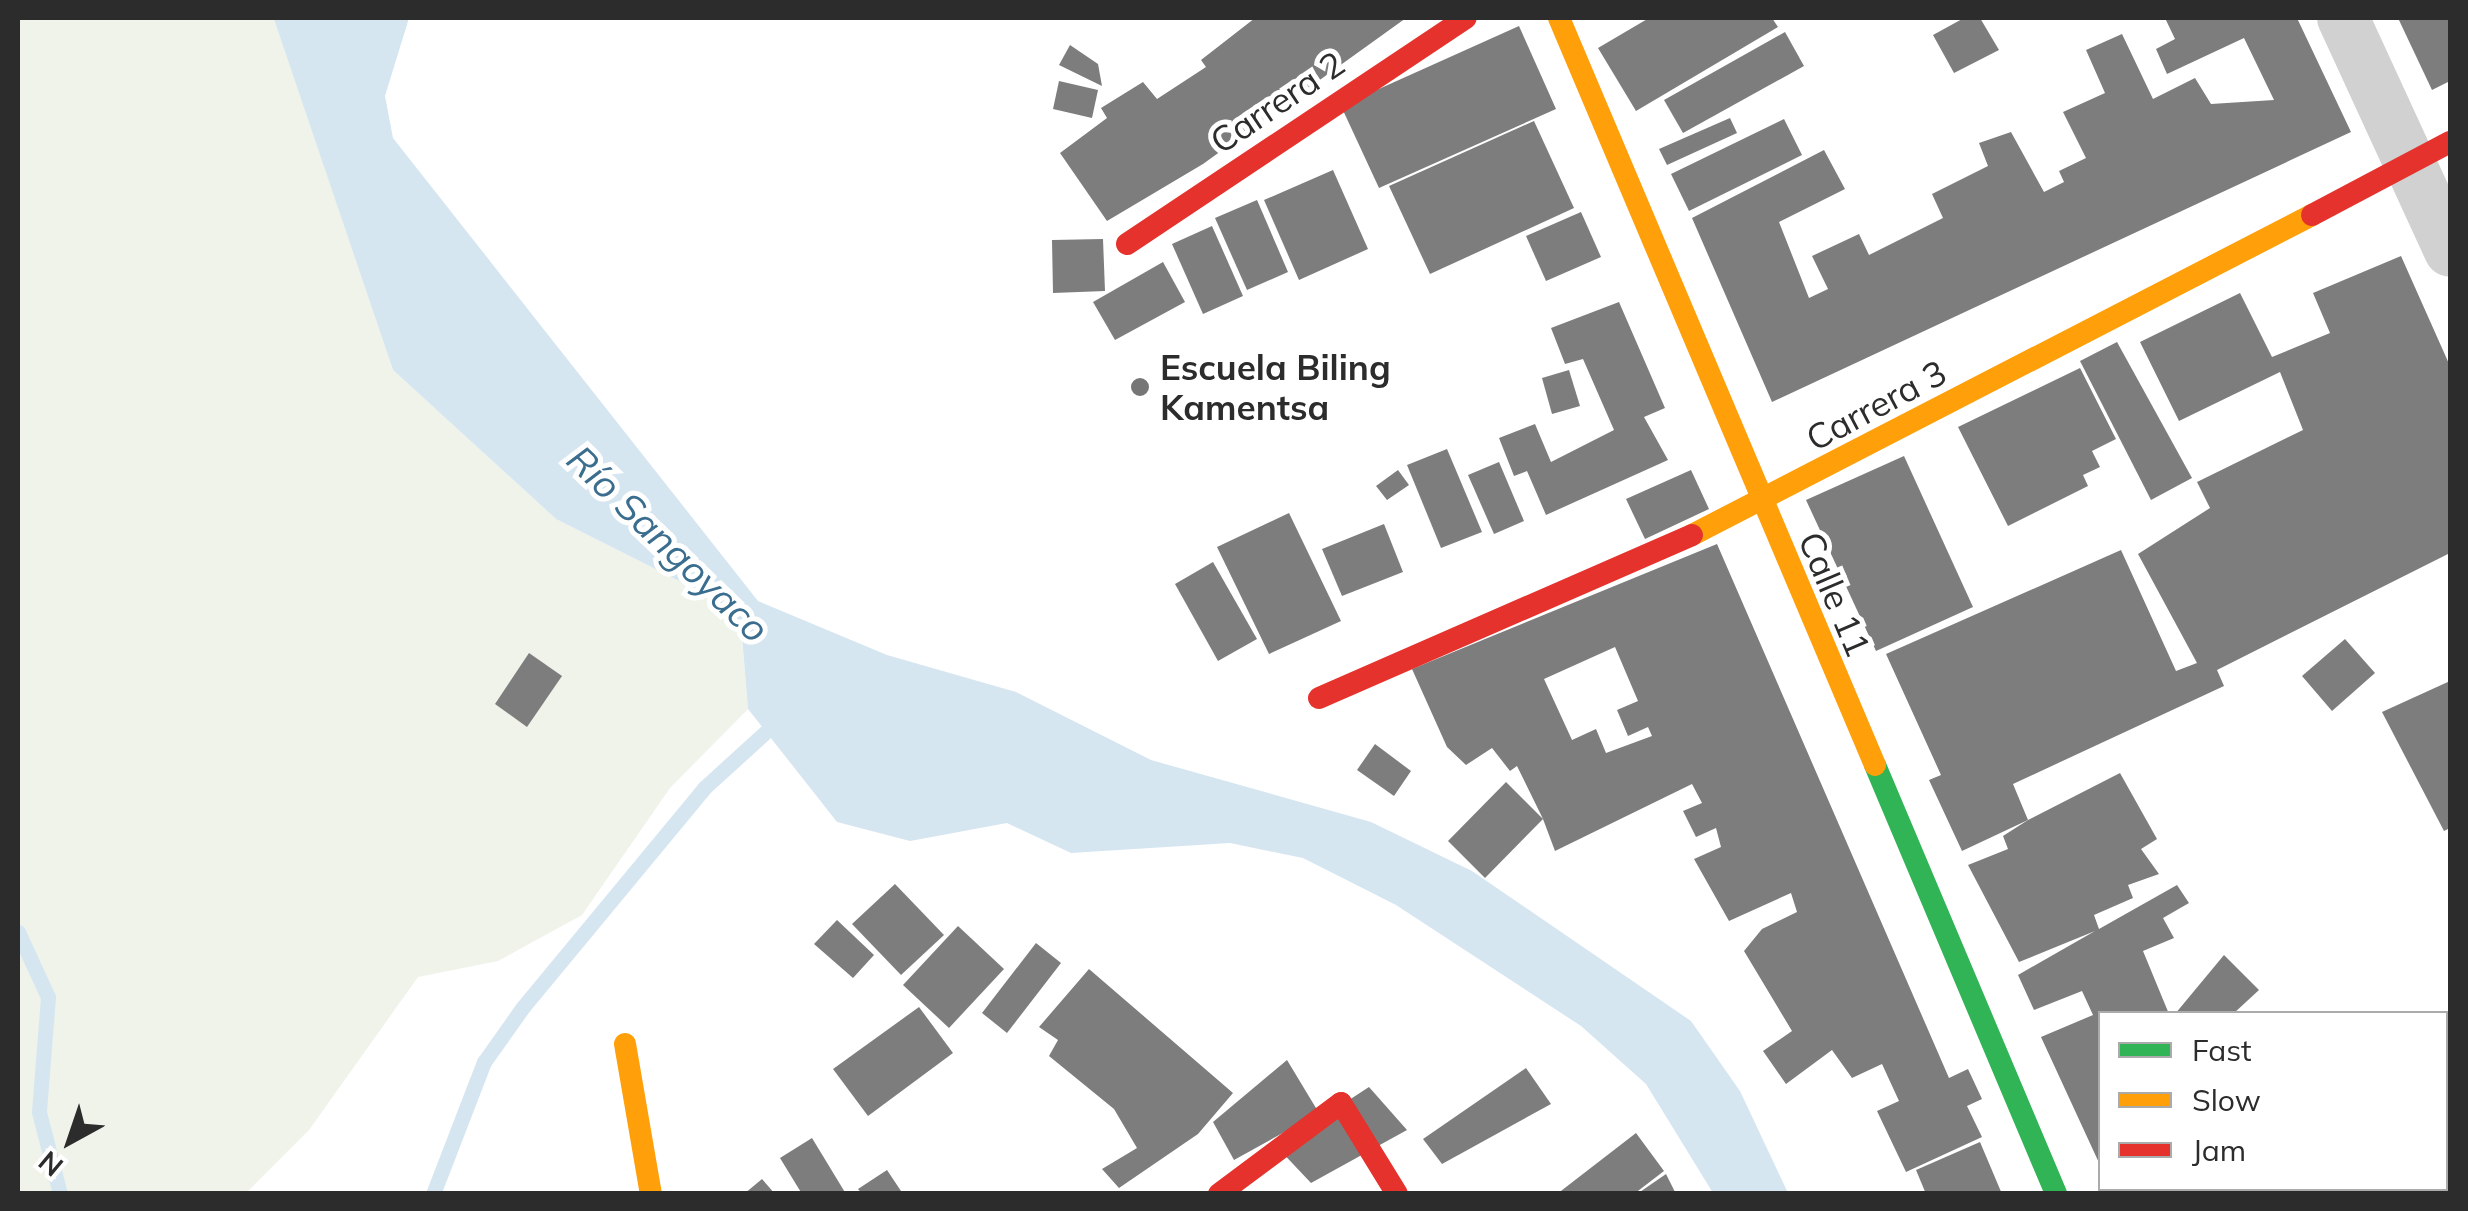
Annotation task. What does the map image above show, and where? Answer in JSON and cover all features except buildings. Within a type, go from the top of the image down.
[{"type":"street","name":"Carrera 2","points":[[1127,244],[1466,18]]},
{"type":"street","name":"Calle 11","points":[[1559,18],[1760,506],[2056,1194]]},
{"type":"street","points":[[2343,18],[2430,152],[2450,251]]},
{"type":"street","name":"Carrera 3","points":[[1320,698],[1760,506],[2430,152]]},
{"type":"street","points":[[624,1044],[652,1194]]},
{"type":"street","points":[[1219,1194],[1341,1103],[1397,1194]]},
{"type":"shaded area","points":[[18,18],[275,18],[393,370],[556,519],[711,597],[741,626],[748,709],[670,788],[582,915],[498,961],[418,977],[309,1130],[246,1193],[18,1193]]},
{"type":"water","name":"Río Sangoyaco","points":[[409,18],[385,96],[393,138],[758,601],[887,655],[1016,692],[1151,760],[1371,822],[1472,871],[1691,1021],[1740,1091],[1788,1193],[1713,1193],[1646,1084],[1581,1026],[1396,905],[1303,858],[1230,843],[1071,853],[1007,823],[910,841],[837,822],[748,709],[741,625],[711,597],[556,519],[393,370],[274,19]]},
{"type":"waterway","points":[[433,1194],[484,1062],[523,1007],[704,788],[781,718]]},
{"type":"waterway","points":[[18,932],[48,997],[39,1112],[60,1194]]},
{"type":"traffic: fast","points":[[1875,765],[2056,1194]]},
{"type":"traffic: slow","points":[[1559,18],[1875,765]]},
{"type":"traffic: slow","points":[[1692,535],[2312,215]]},
{"type":"traffic: slow","points":[[625,1044],[651,1194]]},
{"type":"traffic: jam","points":[[1127,244],[1466,18]]},
{"type":"traffic: jam","points":[[2312,215],[2450,142]]},
{"type":"traffic: jam","points":[[1319,698],[1692,535]]},
{"type":"traffic: jam","points":[[1219,1194],[1341,1103],[1397,1194]]},
{"type":"place","name":"Escuela Biling Kamentsa","points":[[1140,387]]}]
